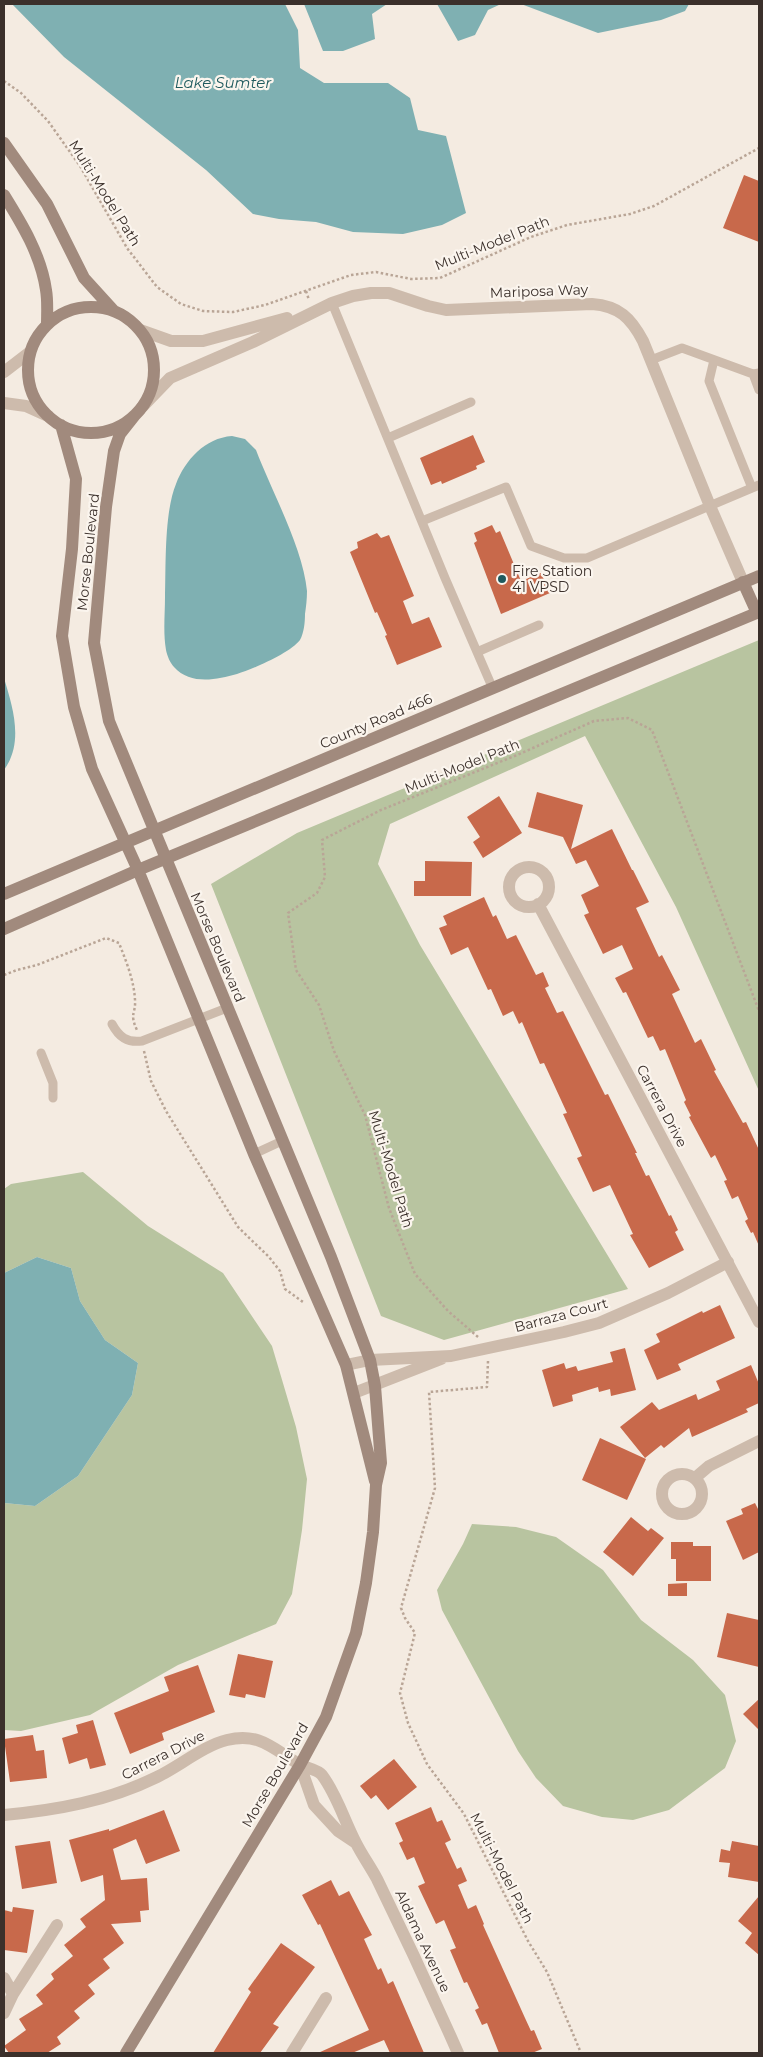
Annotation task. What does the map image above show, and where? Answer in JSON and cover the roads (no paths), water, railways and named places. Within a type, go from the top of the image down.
[{"type":"main road","points":[[4,143],[48,204],[84,278],[114,311]]},
{"type":"main road","points":[[4,195],[24,227],[40,264],[47,291],[47,325]]},
{"type":"main road","points":[[96,307],[114,311],[128,319],[140,330],[150,348],[154,367],[152,387],[139,410],[120,426],[102,432],[83,433],[61,426],[48,416],[35,400],[28,381],[30,352],[35,341],[47,325],[62,314],[79,308],[96,307]]},
{"type":"main road","name":"Morse Boulevard","points":[[126,2053],[300,1765],[326,1717],[356,1634],[372,1540],[376,1485],[381,1464],[375,1386],[370,1360],[331,1257],[109,721],[94,643],[106,507],[114,451],[120,434],[139,410]]},
{"type":"main road","name":"Morse Boulevard","points":[[61,426],[76,479],[72,549],[62,636],[74,707],[92,769],[138,870],[254,1154],[346,1365],[376,1485]]},
{"type":"main road","name":"County Road 466","points":[[4,894],[125,841],[493,689],[759,576]]},
{"type":"main road","points":[[4,929],[138,870],[758,612],[743,582]]},
{"type":"street","name":"Mariposa Way","points":[[139,410],[170,378],[252,342],[314,311],[353,296],[389,293],[446,310],[606,305],[629,319],[643,341],[743,582]]},
{"type":"street","name":"Mariposa Way","points":[[140,330],[172,340],[203,341],[314,311]]},
{"type":"street","points":[[4,372],[30,352]]},
{"type":"street","points":[[4,403],[26,406],[48,416]]},
{"type":"street","name":"Carrera Drive","points":[[538,904],[759,1322]]},
{"type":"street","name":"Barraza Court","points":[[354,1393],[451,1356],[599,1323],[668,1293],[728,1262]]},
{"type":"street","name":"Barraza Court","points":[[346,1365],[370,1360],[451,1356]]},
{"type":"street","points":[[696,1478],[709,1466],[759,1442]]},
{"type":"street","name":"Carrera Drive","points":[[4,1815],[53,1810],[122,1793],[169,1772],[226,1740],[254,1739],[270,1744],[300,1765]]},
{"type":"street","name":"Aldama Avenue","points":[[300,1765],[314,1805],[338,1831],[356,1843]]},
{"type":"street","name":"Aldama Avenue","points":[[300,1765],[321,1773],[337,1801],[356,1843],[380,1885],[458,2053]]},
{"type":"street","points":[[4,2013],[13,1994],[57,1925]]},
{"type":"street","points":[[4,1978],[13,1994]]},
{"type":"street","points":[[292,2053],[326,1998]]},
{"type":"lane","points":[[332,303],[493,689]]},
{"type":"lane","points":[[651,360],[682,348],[756,373],[759,390]]},
{"type":"lane","points":[[422,521],[506,487],[531,546],[564,558],[587,558],[755,486],[709,380],[714,360]]},
{"type":"lane","points":[[388,438],[471,402]]},
{"type":"lane","points":[[476,652],[539,625]]},
{"type":"lane","points":[[112,1024],[117,1034],[124,1039],[133,1042],[142,1041],[227,1008]]},
{"type":"lane","points":[[41,1054],[53,1083],[53,1098]]},
{"type":"lane","points":[[254,1154],[282,1141]]},
{"type":"water","name":"Lake Sumter","points":[[12,4],[285,4],[298,30],[300,68],[324,83],[388,83],[410,98],[418,130],[446,136],[466,213],[442,225],[403,234],[353,232],[316,222],[279,219],[253,214],[206,170],[64,57]]},
{"type":"water","points":[[304,4],[387,4],[372,14],[375,39],[343,51],[323,51]]},
{"type":"water","points":[[437,4],[501,4],[488,10],[475,35],[458,41]]},
{"type":"water","points":[[521,4],[689,4],[685,11],[661,20],[598,33]]},
{"type":"water","points":[[232,436],[245,439],[256,450],[300,557],[307,591],[304,627],[300,640],[280,655],[237,674],[221,678],[195,679],[180,673],[174,667],[166,650],[164,630],[169,510],[176,484],[191,459],[197,452],[213,441]]},
{"type":"water","points":[[4,678],[11,701],[15,736],[14,748],[4,770]]},
{"type":"water","points":[[37,1257],[71,1268],[80,1301],[105,1340],[138,1363],[132,1395],[78,1476],[35,1506],[4,1503],[4,1273]]},
{"type":"place","name":"Fire Station 41 VPSD","points":[[502,579]]}]
